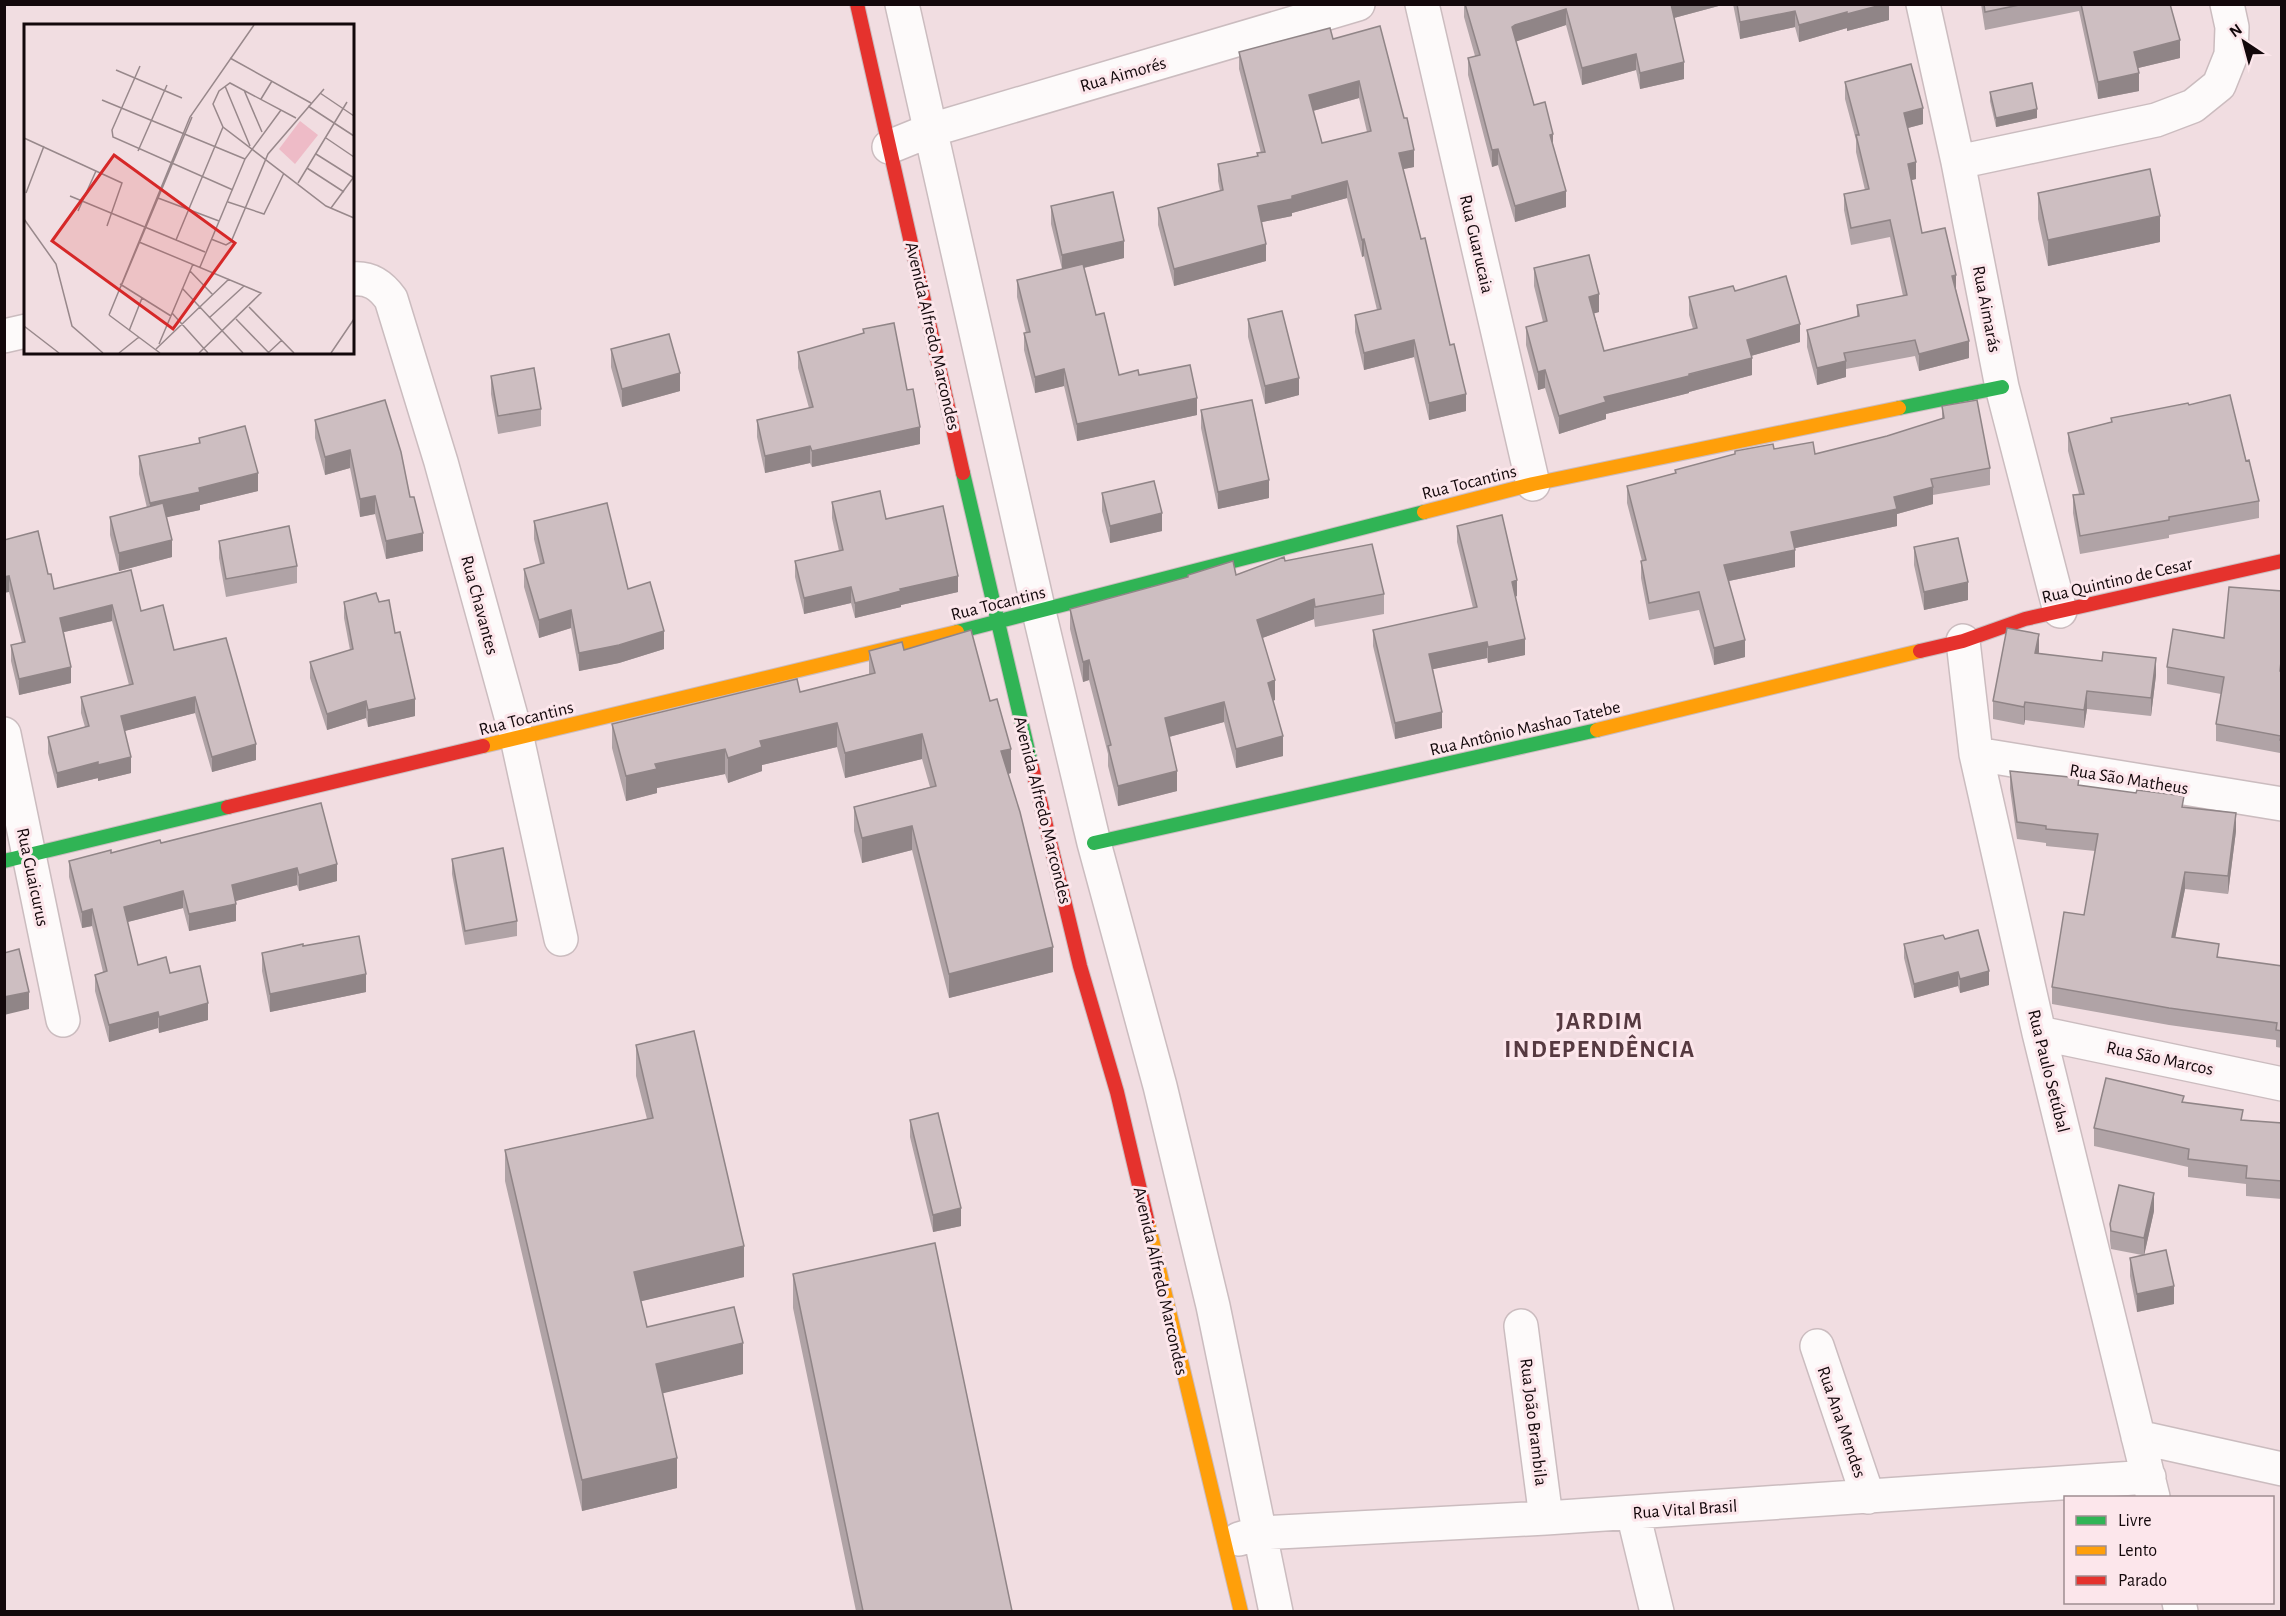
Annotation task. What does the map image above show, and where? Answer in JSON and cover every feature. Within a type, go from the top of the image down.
[{"type":"street","name":"Avenida Alfredo Marcondes","points":[[857,4],[997,623],[1080,966],[1117,1092],[1241,1611]]},
{"type":"street","points":[[902,4],[1039,612],[1094,843],[1160,1086],[1213,1306],[1276,1611]]},
{"type":"street","name":"Rua Aimorés","points":[[889,147],[931,130],[1359,4]]},
{"type":"street","name":"Rua Guarucaia","points":[[1422,4],[1533,484]]},
{"type":"street","name":"Rua Aimarás","points":[[1923,4],[1959,162],[2002,387],[2060,611]]},
{"type":"street","points":[[1959,162],[2156,120],[2193,106],[2219,85],[2231,54],[2232,27],[2227,4]]},
{"type":"street","name":"Rua Chavantes","points":[[363,280],[384,289],[391,299],[441,462],[517,738],[561,939]]},
{"type":"street","points":[[4,336],[24,331]]},
{"type":"street","name":"Rua Tocantins","points":[[16,858],[997,623],[1533,484],[2002,387]]},
{"type":"street","name":"Rua Quintino de Cesar","points":[[1963,641],[2025,619],[2282,561]]},
{"type":"street","name":"Rua Paulo Setúbal","points":[[1963,641],[1976,754],[2039,1033],[2151,1487]]},
{"type":"street","name":"Rua Antônio Mashao Tatebe","points":[[1094,843],[1602,729],[1963,641]]},
{"type":"street","name":"Rua Guaicurus","points":[[4,734],[16,858],[63,1020]]},
{"type":"street","name":"Rua São Matheus","points":[[1976,754],[2282,804]]},
{"type":"street","name":"Rua São Marcos","points":[[2039,1033],[2282,1084]]},
{"type":"street","points":[[1117,1092],[1160,1086]]},
{"type":"street","name":"Rua João Brambila","points":[[1521,1326],[1546,1518]]},
{"type":"street","name":"Rua Ana Mendes","points":[[1817,1346],[1868,1497]]},
{"type":"street","points":[[2138,1437],[2282,1469]]},
{"type":"street","name":"Rua Vital Brasil","points":[[1223,1543],[1259,1533],[1633,1513],[1868,1497],[2151,1487]]},
{"type":"street","points":[[1633,1513],[1657,1611]]},
{"type":"building","points":[[1465,4],[1671,4],[1684,62],[1640,73],[1636,54],[1582,68],[1566,9],[1512,27],[1534,105],[1545,102],[1553,134],[1550,135],[1566,191],[1515,206],[1498,149],[1492,150],[1468,58],[1480,55]]},
{"type":"building","points":[[1737,4],[1885,4],[1799,25],[1795,11],[1740,22]]},
{"type":"building","points":[[1984,4],[2024,4],[1985,12]]},
{"type":"building","points":[[2081,4],[2170,4],[2180,40],[2134,52],[2139,73],[2098,82]]},
{"type":"building","points":[[1380,26],[1414,150],[1399,153],[1421,239],[1425,238],[1450,345],[1454,344],[1466,394],[1429,403],[1414,340],[1364,353],[1355,315],[1381,309],[1347,181],[1292,196],[1292,199],[1258,206],[1266,244],[1174,269],[1158,208],[1223,190],[1218,164],[1258,156],[1257,153],[1265,152],[1239,52],[1330,28],[1333,39]],"holes":[[[1359,81],[1371,131],[1322,143],[1309,95]]]},
{"type":"building","points":[[1911,64],[1923,108],[1904,113],[1916,162],[1908,164],[1922,233],[1945,228],[1956,275],[1952,276],[1969,341],[1919,354],[1915,340],[1844,353],[1846,361],[1817,368],[1807,330],[1859,316],[1857,305],[1907,295],[1890,220],[1851,228],[1844,194],[1869,189],[1856,135],[1859,135],[1845,82]]},
{"type":"building","points":[[2032,83],[2037,109],[1996,118],[1990,92]]},
{"type":"building","points":[[2150,169],[2160,216],[2048,240],[2038,193]]},
{"type":"building","points":[[1113,192],[1124,241],[1062,255],[1051,206]]},
{"type":"building","points":[[1589,255],[1599,294],[1589,297],[1604,351],[1697,328],[1689,297],[1733,286],[1735,291],[1786,276],[1800,324],[1747,340],[1752,358],[1604,397],[1606,402],[1559,416],[1545,370],[1538,372],[1526,327],[1547,321],[1534,268]]},
{"type":"building","points":[[1083,264],[1096,315],[1104,313],[1119,375],[1138,370],[1139,375],[1190,365],[1197,398],[1077,424],[1064,369],[1035,377],[1024,333],[1030,332],[1017,280]]},
{"type":"building","points":[[1282,311],[1299,378],[1265,386],[1248,319]]},
{"type":"building","points":[[894,323],[907,390],[913,389],[920,427],[812,451],[810,446],[765,456],[757,420],[813,407],[798,352],[864,333],[863,329]]},
{"type":"building","points":[[669,334],[680,373],[622,389],[611,349]]},
{"type":"building","points":[[534,368],[541,409],[498,416],[491,376]]},
{"type":"building","points":[[2230,395],[2246,461],[2249,460],[2259,501],[2080,536],[2073,495],[2084,494],[2068,433],[2112,422],[2111,418],[2188,403],[2189,405]]},
{"type":"building","points":[[385,400],[401,452],[410,497],[414,497],[423,533],[386,541],[375,496],[360,499],[350,450],[325,457],[315,420]]},
{"type":"building","points":[[1252,400],[1269,480],[1218,492],[1201,410]]},
{"type":"building","points":[[1977,400],[1990,468],[1931,479],[1933,487],[1894,497],[1897,509],[1791,532],[1795,550],[1724,565],[1745,640],[1714,648],[1699,592],[1649,603],[1641,561],[1646,560],[1627,486],[1735,454],[1735,451],[1773,444],[1774,449],[1813,442],[1815,454],[1887,436],[1944,418],[1942,406]]},
{"type":"building","points":[[245,426],[258,473],[199,488],[200,492],[150,503],[139,456],[200,443],[199,438]]},
{"type":"building","points":[[1154,481],[1162,513],[1110,526],[1102,493]]},
{"type":"building","points":[[880,491],[886,519],[943,506],[958,576],[900,589],[901,591],[855,603],[851,587],[804,598],[795,561],[843,550],[832,502]]},
{"type":"building","points":[[163,503],[172,540],[119,553],[110,517]]},
{"type":"building","points":[[607,503],[628,589],[650,582],[664,631],[619,645],[579,653],[571,610],[539,620],[524,569],[544,563],[534,521]]},
{"type":"building","points":[[1502,515],[1517,580],[1512,582],[1525,639],[1488,647],[1487,642],[1429,654],[1442,712],[1395,723],[1373,630],[1477,607],[1457,526]]},
{"type":"building","points":[[289,526],[297,566],[226,579],[219,541]]},
{"type":"building","points":[[38,531],[54,589],[131,570],[141,611],[163,605],[174,650],[226,638],[256,744],[212,757],[195,697],[121,716],[131,757],[98,765],[98,762],[57,773],[48,737],[89,726],[81,697],[133,684],[112,605],[60,618],[71,667],[19,679],[11,645],[25,642],[9,576],[4,577],[4,540]]},
{"type":"building","points":[[1958,538],[1968,582],[1924,592],[1914,547]]},
{"type":"building","points":[[1372,544],[1384,594],[1315,607],[1314,599],[1257,620],[1275,680],[1268,683],[1283,736],[1236,749],[1224,702],[1165,718],[1177,771],[1118,786],[1108,746],[1111,745],[1089,660],[1083,662],[1070,609],[1188,577],[1188,575],[1233,561],[1236,575],[1284,557],[1285,561]]},
{"type":"building","points":[[2229,587],[2282,591],[2280,671],[2282,672],[2282,741],[2281,736],[2216,724],[2224,677],[2167,667],[2173,629],[2224,638]]},
{"type":"building","points":[[376,593],[379,602],[389,600],[395,633],[400,632],[415,699],[368,710],[366,701],[327,714],[310,662],[353,649],[344,602]]},
{"type":"building","points":[[2007,628],[2039,634],[2035,653],[2102,661],[2103,652],[2156,658],[2151,698],[2087,691],[2084,710],[2025,702],[2024,707],[1993,701]]},
{"type":"building","points":[[971,630],[990,701],[997,699],[1011,749],[1001,751],[1020,812],[1053,947],[949,974],[912,826],[862,838],[854,807],[936,786],[922,734],[845,753],[837,723],[760,741],[762,747],[728,758],[725,749],[655,764],[657,769],[626,776],[612,724],[797,679],[800,692],[875,673],[869,651],[902,642],[904,650]]},
{"type":"building","points":[[2010,771],[2079,778],[2078,785],[2136,793],[2137,790],[2184,796],[2182,807],[2236,813],[2228,876],[2185,872],[2172,937],[2219,944],[2217,957],[2282,966],[2282,1031],[2276,1030],[2277,1023],[2169,1008],[2052,987],[2064,912],[2084,915],[2098,834],[2046,829],[2046,826],[2017,822]]},
{"type":"building","points":[[321,803],[337,864],[299,875],[297,868],[232,885],[236,904],[189,914],[183,891],[124,907],[138,965],[166,957],[170,973],[200,966],[208,1003],[159,1017],[158,1012],[109,1025],[95,975],[107,971],[92,909],[82,912],[69,861],[160,840],[161,843]]},
{"type":"building","points":[[503,848],[517,921],[465,931],[452,859]]},
{"type":"building","points":[[1978,930],[1989,971],[1960,979],[1958,972],[1914,984],[1904,944],[1943,935],[1945,939]]},
{"type":"building","points":[[359,936],[366,974],[270,994],[262,953]]},
{"type":"building","points":[[19,949],[29,992],[4,997],[4,953]]},
{"type":"building","points":[[694,1031],[744,1246],[634,1272],[647,1327],[734,1307],[743,1343],[656,1364],[677,1458],[582,1480],[505,1150],[653,1118],[636,1045]]},
{"type":"building","points":[[2106,1078],[2184,1096],[2182,1102],[2243,1110],[2241,1120],[2282,1123],[2282,1181],[2246,1178],[2247,1166],[2188,1159],[2189,1149],[2094,1128]]},
{"type":"building","points":[[938,1113],[961,1208],[933,1215],[910,1120]]},
{"type":"building","points":[[2119,1185],[2154,1193],[2144,1238],[2111,1231],[2110,1224]]},
{"type":"building","points":[[935,1243],[1012,1611],[863,1611],[793,1274]]},
{"type":"building","points":[[2166,1250],[2174,1286],[2137,1294],[2130,1258]]},
{"type":"traffic: fast","points":[[1899,408],[2002,387]]},
{"type":"traffic: fast","points":[[963,473],[1031,763]]},
{"type":"traffic: fast","points":[[957,632],[1424,512]]},
{"type":"traffic: fast","points":[[1094,843],[1597,730]]},
{"type":"traffic: fast","points":[[4,861],[228,807]]},
{"type":"traffic: slow","points":[[1424,512],[1533,484],[1899,408]]},
{"type":"traffic: slow","points":[[483,746],[957,632]]},
{"type":"traffic: slow","points":[[1597,730],[1920,651]]},
{"type":"traffic: slow","points":[[1148,1223],[1241,1612]]},
{"type":"traffic: jam","points":[[857,4],[963,473]]},
{"type":"traffic: jam","points":[[1920,651],[1963,641],[2025,619],[2282,561]]},
{"type":"traffic: jam","points":[[228,807],[483,746]]},
{"type":"traffic: jam","points":[[1031,763],[1080,966],[1117,1092],[1148,1223]]},
{"type":"district","name":"JARDIM INDEPENDÊNCIA","points":[[1600,1035]]}]
